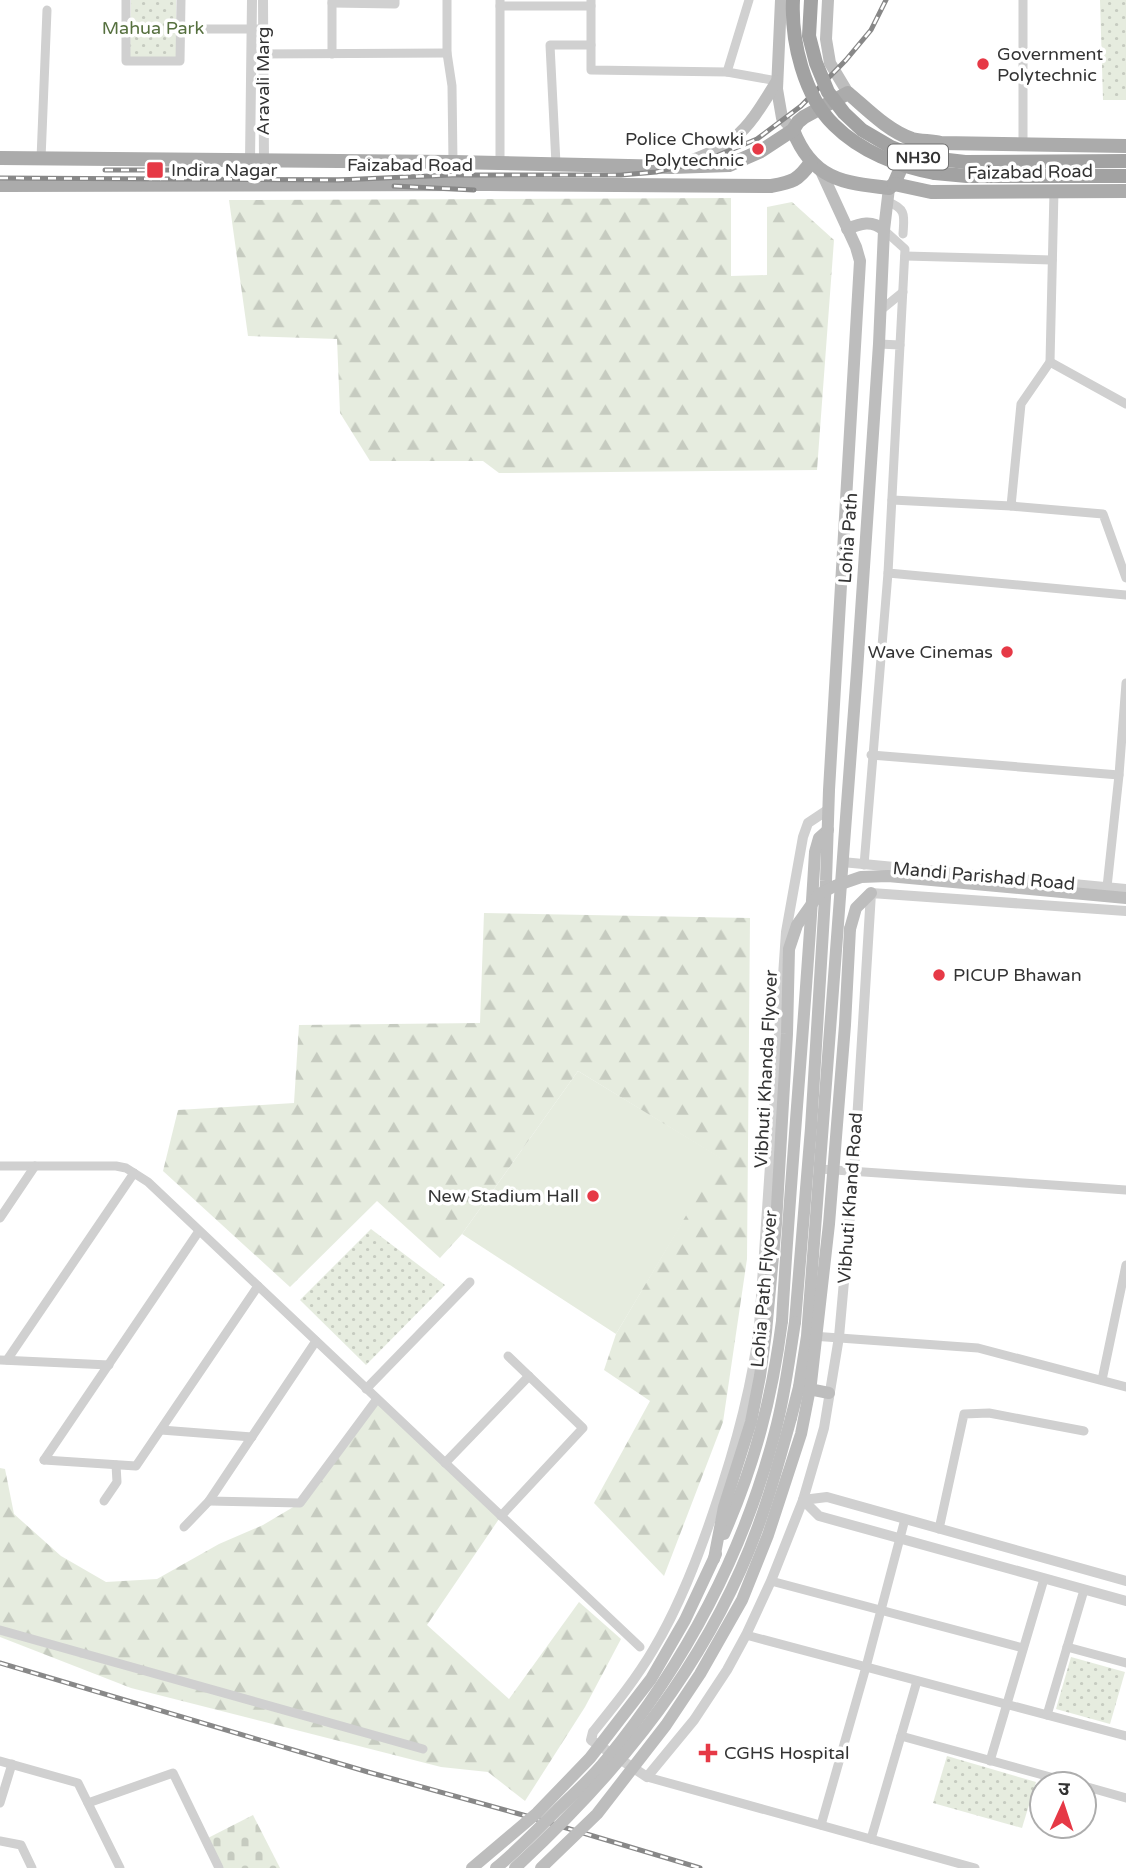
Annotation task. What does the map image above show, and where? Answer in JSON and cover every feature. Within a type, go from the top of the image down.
[{"type":"highway","name":"NH30","points":[[793,0],[795,36],[801,67],[813,97],[833,124],[878,155],[914,170],[956,175],[1126,176]]},
{"type":"highway","name":"NH30","points":[[811,0],[809,36],[816,64],[828,92],[862,130],[891,147],[914,156],[965,162],[1126,161]]},
{"type":"main road","points":[[781,0],[777,89],[782,118],[793,131],[800,148],[816,166]]},
{"type":"main road","points":[[828,0],[826,39],[830,63],[848,93]]},
{"type":"main road","points":[[778,52],[787,58],[794,58],[821,55],[828,51]]},
{"type":"main road","points":[[672,167],[708,154],[734,138],[756,113],[777,81]]},
{"type":"main road","name":"Faizabad Road","points":[[0,158],[672,167],[729,165],[761,151],[793,131],[804,117],[848,93],[874,116],[912,138],[940,143],[1126,146]]},
{"type":"main road","points":[[890,191],[912,138]]},
{"type":"main road","points":[[929,192],[940,143]]},
{"type":"main road","name":"Faizabad Road","points":[[0,184],[771,186],[795,181],[816,166],[841,180],[890,191],[1126,191]]},
{"type":"main road","name":"Lohia Path","points":[[816,166],[848,229],[860,261],[829,790]]},
{"type":"main road","name":"Lohia Path","points":[[820,1169],[857,671],[884,230],[890,191]]},
{"type":"main road","points":[[848,229],[869,222],[884,230]]},
{"type":"main road","name":"Lohia Path Flyover","points":[[496,1868],[548,1820],[605,1761],[667,1679],[709,1606],[732,1558],[762,1479],[780,1412],[811,1128],[829,790]]},
{"type":"main road","name":"Vibhuti Khanda Flyover","points":[[714,1559],[724,1507],[751,1422],[765,1343],[787,1034],[789,949],[797,925],[819,894],[861,877],[888,876],[1126,898]]},
{"type":"main road","points":[[541,1868],[597,1814],[651,1745],[700,1674],[742,1600],[772,1522],[801,1434],[811,1382],[830,1212],[850,929],[856,908],[871,892]]},
{"type":"main road","points":[[515,1868],[561,1825],[619,1762],[676,1688],[716,1621],[742,1567],[772,1487],[799,1387],[807,1336],[820,1169]]},
{"type":"main road","name":"Lohia Path Flyover","points":[[472,1868],[537,1813],[590,1758],[652,1679],[685,1620],[742,1494],[765,1421],[778,1352],[789,1322]]},
{"type":"main road","points":[[799,1387],[829,1393]]},
{"type":"street","points":[[125,0],[126,61],[180,61],[181,0]]},
{"type":"street","name":"Aravali Marg","points":[[252,0],[258,54],[257,162]]},
{"type":"street","name":"Aravali Marg","points":[[257,29],[263,0]]},
{"type":"street","points":[[332,54],[332,2],[396,4],[396,0]]},
{"type":"street","points":[[447,0],[453,162]]},
{"type":"street","points":[[727,72],[749,0]]},
{"type":"street","points":[[1023,0],[1023,144]]},
{"type":"street","points":[[500,164],[500,3],[591,3],[591,70],[727,72],[777,81]]},
{"type":"street","points":[[41,159],[47,10]]},
{"type":"street","points":[[180,29],[257,29]]},
{"type":"street","points":[[556,164],[550,46],[591,45]]},
{"type":"street","points":[[258,54],[447,52]]},
{"type":"street","points":[[890,191],[904,215],[903,234]]},
{"type":"street","points":[[1011,506],[1021,404],[1050,362],[1054,191]]},
{"type":"street","points":[[864,865],[888,573],[905,256],[905,249],[884,230]]},
{"type":"street","points":[[905,256],[1052,260]]},
{"type":"street","points":[[881,310],[903,292]]},
{"type":"street","points":[[881,310],[902,312]]},
{"type":"street","points":[[879,344],[901,345]]},
{"type":"street","points":[[1050,362],[1126,404]]},
{"type":"street","points":[[892,500],[1103,514],[1126,578]]},
{"type":"street","points":[[888,573],[1126,595]]},
{"type":"street","points":[[1107,887],[1126,683]]},
{"type":"street","points":[[872,755],[1119,775]]},
{"type":"street","points":[[829,809],[808,823],[786,932],[759,1326],[750,1385],[738,1434],[696,1562],[672,1616],[636,1677],[593,1732],[591,1740],[647,1777],[975,1868]]},
{"type":"street","name":"Mandi Parishad Road","points":[[842,862],[1126,889]]},
{"type":"street","points":[[917,895],[919,869]]},
{"type":"street","points":[[871,892],[1126,911]]},
{"type":"street","name":"Vibhuti Khand Road","points":[[647,1777],[694,1720],[746,1635],[803,1500],[824,1428],[839,1337],[854,1170],[871,892]]},
{"type":"street","points":[[0,1166],[117,1166],[126,1168],[148,1182],[640,1647]]},
{"type":"street","points":[[0,1218],[35,1166]]},
{"type":"street","points":[[820,1169],[1126,1190]]},
{"type":"street","points":[[4,1360],[134,1173]]},
{"type":"street","points":[[199,1231],[44,1460],[136,1466],[258,1286]]},
{"type":"street","points":[[1102,1380],[1126,1265]]},
{"type":"street","points":[[366,1389],[470,1282]]},
{"type":"street","points":[[807,1336],[978,1348],[1126,1387]]},
{"type":"street","points":[[184,1527],[209,1501],[316,1341]]},
{"type":"street","points":[[501,1516],[583,1428],[508,1356]]},
{"type":"street","points":[[4,1360],[109,1364]]},
{"type":"street","points":[[445,1463],[529,1376]]},
{"type":"street","points":[[209,1501],[300,1503],[377,1399]]},
{"type":"street","points":[[939,1529],[964,1414],[989,1413],[1084,1431]]},
{"type":"street","points":[[161,1430],[252,1437]]},
{"type":"street","points":[[104,1501],[117,1482],[116,1465]]},
{"type":"street","points":[[803,1500],[827,1497],[1126,1581]]},
{"type":"street","points":[[803,1500],[818,1516],[1126,1601]]},
{"type":"street","points":[[821,1825],[905,1519]]},
{"type":"street","points":[[990,1760],[1044,1579]]},
{"type":"street","points":[[771,1581],[1023,1648]]},
{"type":"street","points":[[1046,1715],[1084,1590]]},
{"type":"street","points":[[0,1630],[423,1749]]},
{"type":"street","points":[[746,1635],[1126,1736]]},
{"type":"street","points":[[1067,1647],[1126,1663]]},
{"type":"street","points":[[871,1839],[917,1681]]},
{"type":"street","points":[[901,1736],[1028,1771]]},
{"type":"street","points":[[0,1761],[78,1783],[120,1868]]},
{"type":"street","points":[[0,1803],[12,1764]]},
{"type":"street","points":[[88,1803],[173,1773],[219,1868]]},
{"type":"street","points":[[1098,1790],[1126,1798]]},
{"type":"street","points":[[0,1841],[21,1845],[33,1868]]},
{"type":"green space","name":"Mahua Park","points":[[131,0],[176,0],[176,57],[130,57]]},
{"type":"green space","points":[[1100,0],[1126,0],[1126,100],[1103,100]]},
{"type":"green space","points":[[731,198],[731,276],[767,275],[767,207],[792,202],[834,240],[817,470],[499,473],[483,461],[370,461],[340,413],[337,339],[248,336],[229,200]]},
{"type":"green space","points":[[484,913],[750,918],[747,1259],[723,1422],[664,1576],[594,1503],[650,1401],[604,1370],[616,1334],[720,1158],[578,1071],[462,1234],[440,1258],[377,1201],[290,1287],[163,1171],[178,1110],[294,1103],[299,1025],[480,1023]]},
{"type":"green space","name":"New Stadium Hall","points":[[578,1071],[721,1158],[616,1334],[462,1234]]},
{"type":"green space","points":[[371,1229],[445,1285],[366,1365],[300,1300]]},
{"type":"green space","points":[[377,1399],[501,1516],[427,1625],[509,1699],[579,1602],[621,1639],[585,1707],[525,1801],[488,1772],[441,1767],[131,1688],[0,1637],[0,1468],[5,1469],[14,1514],[61,1556],[106,1582],[157,1579],[300,1503]]},
{"type":"green space","points":[[1071,1657],[1125,1672],[1110,1724],[1056,1709]]},
{"type":"green space","points":[[947,1756],[1028,1780],[1028,1808],[1022,1828],[933,1803]]},
{"type":"green space","points":[[253,1815],[280,1868],[221,1868],[206,1839]]},
{"type":"railway","points":[[0,178],[338,180],[452,175],[621,175],[656,172],[704,161],[757,139],[801,106],[846,60],[871,30],[886,0]]},
{"type":"railway","points":[[105,170],[178,170]]},
{"type":"railway","points":[[394,186],[474,190]]},
{"type":"railway","points":[[0,1663],[700,1868]]},
{"type":"place","name":"Government Polytechnic","points":[[983,64]]},
{"type":"place","name":"Police Chowki Polytechnic","points":[[758,149]]},
{"type":"place","name":"Indira Nagar","points":[[155,170]]},
{"type":"place","name":"Wave Cinemas","points":[[1007,652]]},
{"type":"place","name":"PICUP Bhawan","points":[[939,975]]},
{"type":"place","name":"New Stadium Hall","points":[[593,1196]]},
{"type":"place","name":"CGHS Hospital","points":[[708,1753]]}]
